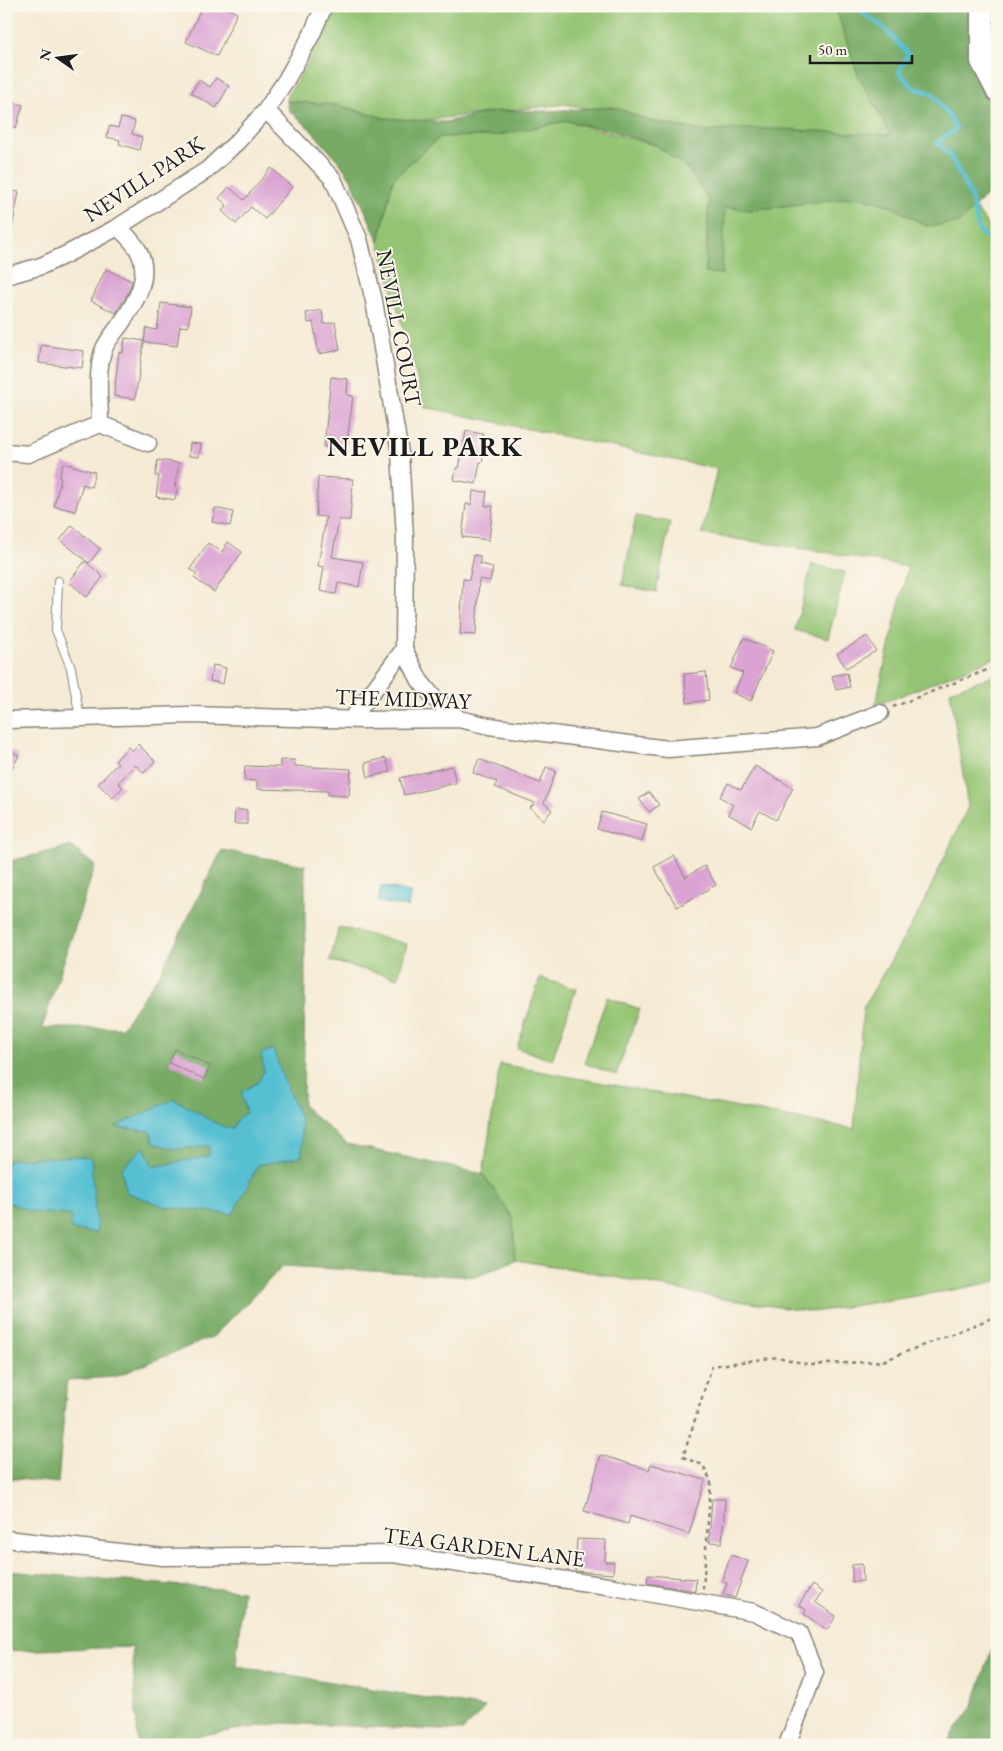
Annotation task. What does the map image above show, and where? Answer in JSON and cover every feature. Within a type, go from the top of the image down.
[{"type":"street","name":"NEVILL PARK","points":[[6,276],[41,266],[67,254],[118,227],[207,170],[238,141],[266,110],[286,80],[311,36],[324,6]]},
{"type":"street","points":[[982,6],[982,61],[997,90]]},
{"type":"street","name":"NEVILL COURT","points":[[266,110],[333,179],[359,239],[374,301],[400,453],[405,538],[404,649]]},
{"type":"street","points":[[100,424],[98,380],[104,350],[137,298],[142,285],[139,252],[132,241],[118,227]]},
{"type":"street","points":[[6,452],[28,454],[100,424],[148,443]]},
{"type":"street","points":[[352,719],[404,649],[420,681],[434,698],[459,719]]},
{"type":"street","name":"THE MIDWAY","points":[[6,720],[190,715],[352,719],[459,719],[489,726],[668,750],[817,737],[880,713]]},
{"type":"street","name":"TEA GARDEN LANE","points":[[6,1539],[163,1558],[393,1554],[614,1587],[754,1612],[799,1633],[815,1672],[788,1745]]},
{"type":"lane","points":[[58,581],[56,630],[71,668],[80,718]]},
{"type":"path","points":[[880,713],[997,666]]},
{"type":"path","points":[[701,1603],[711,1481],[703,1465],[683,1457],[712,1366],[778,1356],[810,1365],[883,1361],[997,1316]]},
{"type":"green space","points":[[334,6],[976,6],[976,79],[892,135],[707,132],[565,104],[418,121],[384,118],[337,105],[287,101],[288,94],[307,65]]},
{"type":"green space","points":[[835,6],[969,6],[970,40],[976,79],[997,115],[997,182],[987,195],[959,223],[926,226],[889,205],[858,197],[751,210],[725,207],[722,274],[705,273],[709,201],[689,170],[656,145],[609,130],[567,121],[493,136],[440,137],[393,179],[379,242],[351,179],[340,163],[309,128],[289,110],[287,101],[337,105],[384,118],[445,122],[497,111],[548,111],[614,107],[653,122],[707,132],[733,129],[780,129],[891,135],[858,75]]},
{"type":"green space","points":[[567,121],[702,158],[901,187],[959,222],[974,206],[997,238],[997,657],[875,706],[908,567],[819,551],[702,534],[717,469],[425,407],[379,242],[393,179],[440,137]]},
{"type":"green space","points":[[636,516],[670,522],[656,592],[622,585]]},
{"type":"green space","points":[[812,564],[845,572],[828,639],[795,630]]},
{"type":"green space","points":[[997,674],[997,1281],[954,1290],[813,1312],[724,1299],[585,1271],[515,1260],[513,1218],[483,1174],[500,1064],[854,1129],[863,1008],[920,910],[968,807],[950,691]]},
{"type":"green space","points":[[71,846],[95,866],[42,1028],[122,1028],[160,973],[222,850],[305,865],[303,1106],[347,1144],[483,1174],[513,1218],[515,1260],[476,1277],[283,1266],[214,1336],[115,1377],[67,1380],[58,1483],[6,1478],[6,862]]},
{"type":"green space","points":[[339,927],[407,944],[398,978],[330,961]]},
{"type":"green space","points":[[540,978],[576,989],[552,1060],[517,1048]]},
{"type":"green space","points":[[607,997],[640,1009],[616,1075],[584,1063]]},
{"type":"green space","points":[[6,1571],[243,1591],[236,1666],[485,1708],[463,1731],[282,1723],[138,1745],[132,1647],[6,1651]]},
{"type":"green space","points":[[997,1634],[997,1745],[945,1745],[972,1708]]},
{"type":"water","points":[[381,886],[411,892],[408,907],[378,902]]},
{"type":"water","points":[[273,1049],[301,1121],[302,1156],[258,1165],[233,1214],[167,1207],[127,1193],[121,1169],[144,1147],[153,1167],[209,1156],[209,1146],[176,1149],[154,1143],[150,1131],[115,1127],[174,1099],[217,1124],[232,1129],[238,1118],[246,1113],[241,1092],[258,1082],[264,1071],[261,1054]]},
{"type":"water","points":[[77,1156],[91,1158],[97,1233],[72,1230],[71,1215],[32,1212],[6,1201],[6,1168],[8,1160]]},
{"type":"building","points":[[202,6],[222,6],[237,13],[217,56],[186,42]]},
{"type":"building","points":[[216,78],[229,86],[216,108],[191,93],[199,80],[210,87]]},
{"type":"building","points":[[6,100],[23,105],[16,128],[6,125]]},
{"type":"building","points":[[121,118],[135,121],[132,134],[142,137],[139,150],[119,144],[120,140],[106,137],[110,126],[118,128]]},
{"type":"building","points":[[271,168],[292,187],[265,219],[251,207],[236,224],[222,211],[227,205],[219,198],[229,187],[244,200]]},
{"type":"building","points":[[6,190],[19,192],[12,229],[6,229]]},
{"type":"building","points":[[106,269],[132,281],[128,293],[116,313],[91,301]]},
{"type":"building","points":[[161,303],[191,307],[188,327],[180,326],[177,346],[144,342],[146,328],[157,330]]},
{"type":"building","points":[[322,310],[324,324],[335,322],[340,350],[319,354],[313,322],[308,323],[306,313]]},
{"type":"building","points":[[125,338],[144,341],[135,399],[114,396],[119,352],[123,353]]},
{"type":"building","points":[[41,345],[84,351],[82,368],[39,363]]},
{"type":"building","points":[[331,377],[348,379],[347,395],[353,396],[346,449],[324,447]]},
{"type":"building","points":[[466,431],[483,434],[481,448],[485,449],[482,462],[480,462],[476,484],[454,480],[456,468],[459,468]]},
{"type":"building","points":[[190,443],[201,444],[199,457],[189,456]]},
{"type":"building","points":[[158,460],[179,463],[175,500],[156,497],[159,476],[155,476]]},
{"type":"building","points":[[63,463],[95,472],[91,487],[83,484],[75,511],[54,506]]},
{"type":"building","points":[[318,477],[353,479],[350,520],[339,520],[332,557],[363,562],[359,587],[338,583],[336,594],[320,591],[324,567],[318,566],[326,517],[316,516]]},
{"type":"building","points":[[473,491],[487,492],[485,506],[493,506],[489,540],[462,537],[466,504],[472,504]]},
{"type":"building","points":[[215,508],[233,512],[230,526],[212,522]]},
{"type":"building","points":[[72,525],[100,549],[89,563],[60,540]]},
{"type":"building","points":[[228,542],[242,552],[214,592],[194,578],[197,574],[190,569],[208,543],[222,552]]},
{"type":"building","points":[[474,555],[480,556],[480,564],[493,567],[490,581],[479,579],[476,635],[460,634],[463,579],[469,580]]},
{"type":"building","points":[[85,561],[103,577],[87,597],[69,582]]},
{"type":"building","points":[[867,636],[876,651],[846,668],[837,654]]},
{"type":"building","points":[[744,638],[773,651],[751,701],[734,693],[743,673],[731,668]]},
{"type":"building","points":[[213,665],[226,668],[223,684],[210,681]]},
{"type":"building","points":[[706,672],[709,700],[687,703],[684,674]]},
{"type":"building","points":[[847,673],[850,687],[836,690],[832,676]]},
{"type":"building","points":[[138,744],[155,761],[144,773],[135,765],[118,783],[123,787],[113,798],[98,784],[118,763],[115,761],[128,747],[132,751]]},
{"type":"building","points":[[6,748],[19,756],[6,778]]},
{"type":"building","points":[[386,758],[390,772],[368,777],[365,763]]},
{"type":"building","points":[[479,759],[540,783],[546,767],[556,771],[544,803],[552,810],[544,820],[530,808],[535,803],[495,787],[497,782],[473,773]]},
{"type":"building","points":[[280,760],[295,760],[294,766],[351,769],[349,796],[328,795],[328,791],[257,789],[257,781],[244,780],[245,766],[280,767]]},
{"type":"building","points":[[452,766],[456,783],[404,795],[400,778]]},
{"type":"building","points":[[755,766],[793,788],[776,820],[760,811],[751,827],[728,814],[733,805],[720,797],[728,783],[741,790]]},
{"type":"building","points":[[649,792],[659,805],[649,812],[639,799]]},
{"type":"building","points":[[235,810],[247,810],[247,824],[234,824]]},
{"type":"building","points":[[602,812],[647,824],[642,842],[597,829]]},
{"type":"building","points":[[674,856],[685,877],[705,866],[716,885],[677,907],[654,867]]},
{"type":"building","points":[[175,1049],[210,1066],[204,1079],[169,1063]]},
{"type":"building","points":[[601,1455],[649,1470],[651,1464],[705,1480],[689,1534],[630,1516],[628,1524],[584,1511]]},
{"type":"building","points":[[712,1499],[725,1499],[722,1543],[709,1542]]},
{"type":"building","points":[[577,1539],[606,1540],[605,1562],[614,1562],[613,1574],[575,1571]]},
{"type":"building","points":[[731,1555],[748,1561],[735,1598],[723,1594],[727,1583],[722,1580]]},
{"type":"building","points":[[862,1564],[863,1581],[852,1582],[852,1565]]},
{"type":"building","points":[[648,1575],[696,1579],[695,1591],[647,1583]]},
{"type":"building","points":[[812,1585],[822,1592],[815,1602],[836,1616],[827,1630],[804,1614],[806,1610],[799,1605]]},
{"type":"waterway","points":[[860,6],[864,14],[882,26],[908,54],[899,72],[914,88],[932,93],[950,117],[956,129],[937,142],[951,157],[971,197],[979,231],[997,245]]},
{"type":"district","name":"NEVILL PARK","points":[[425,446]]}]
